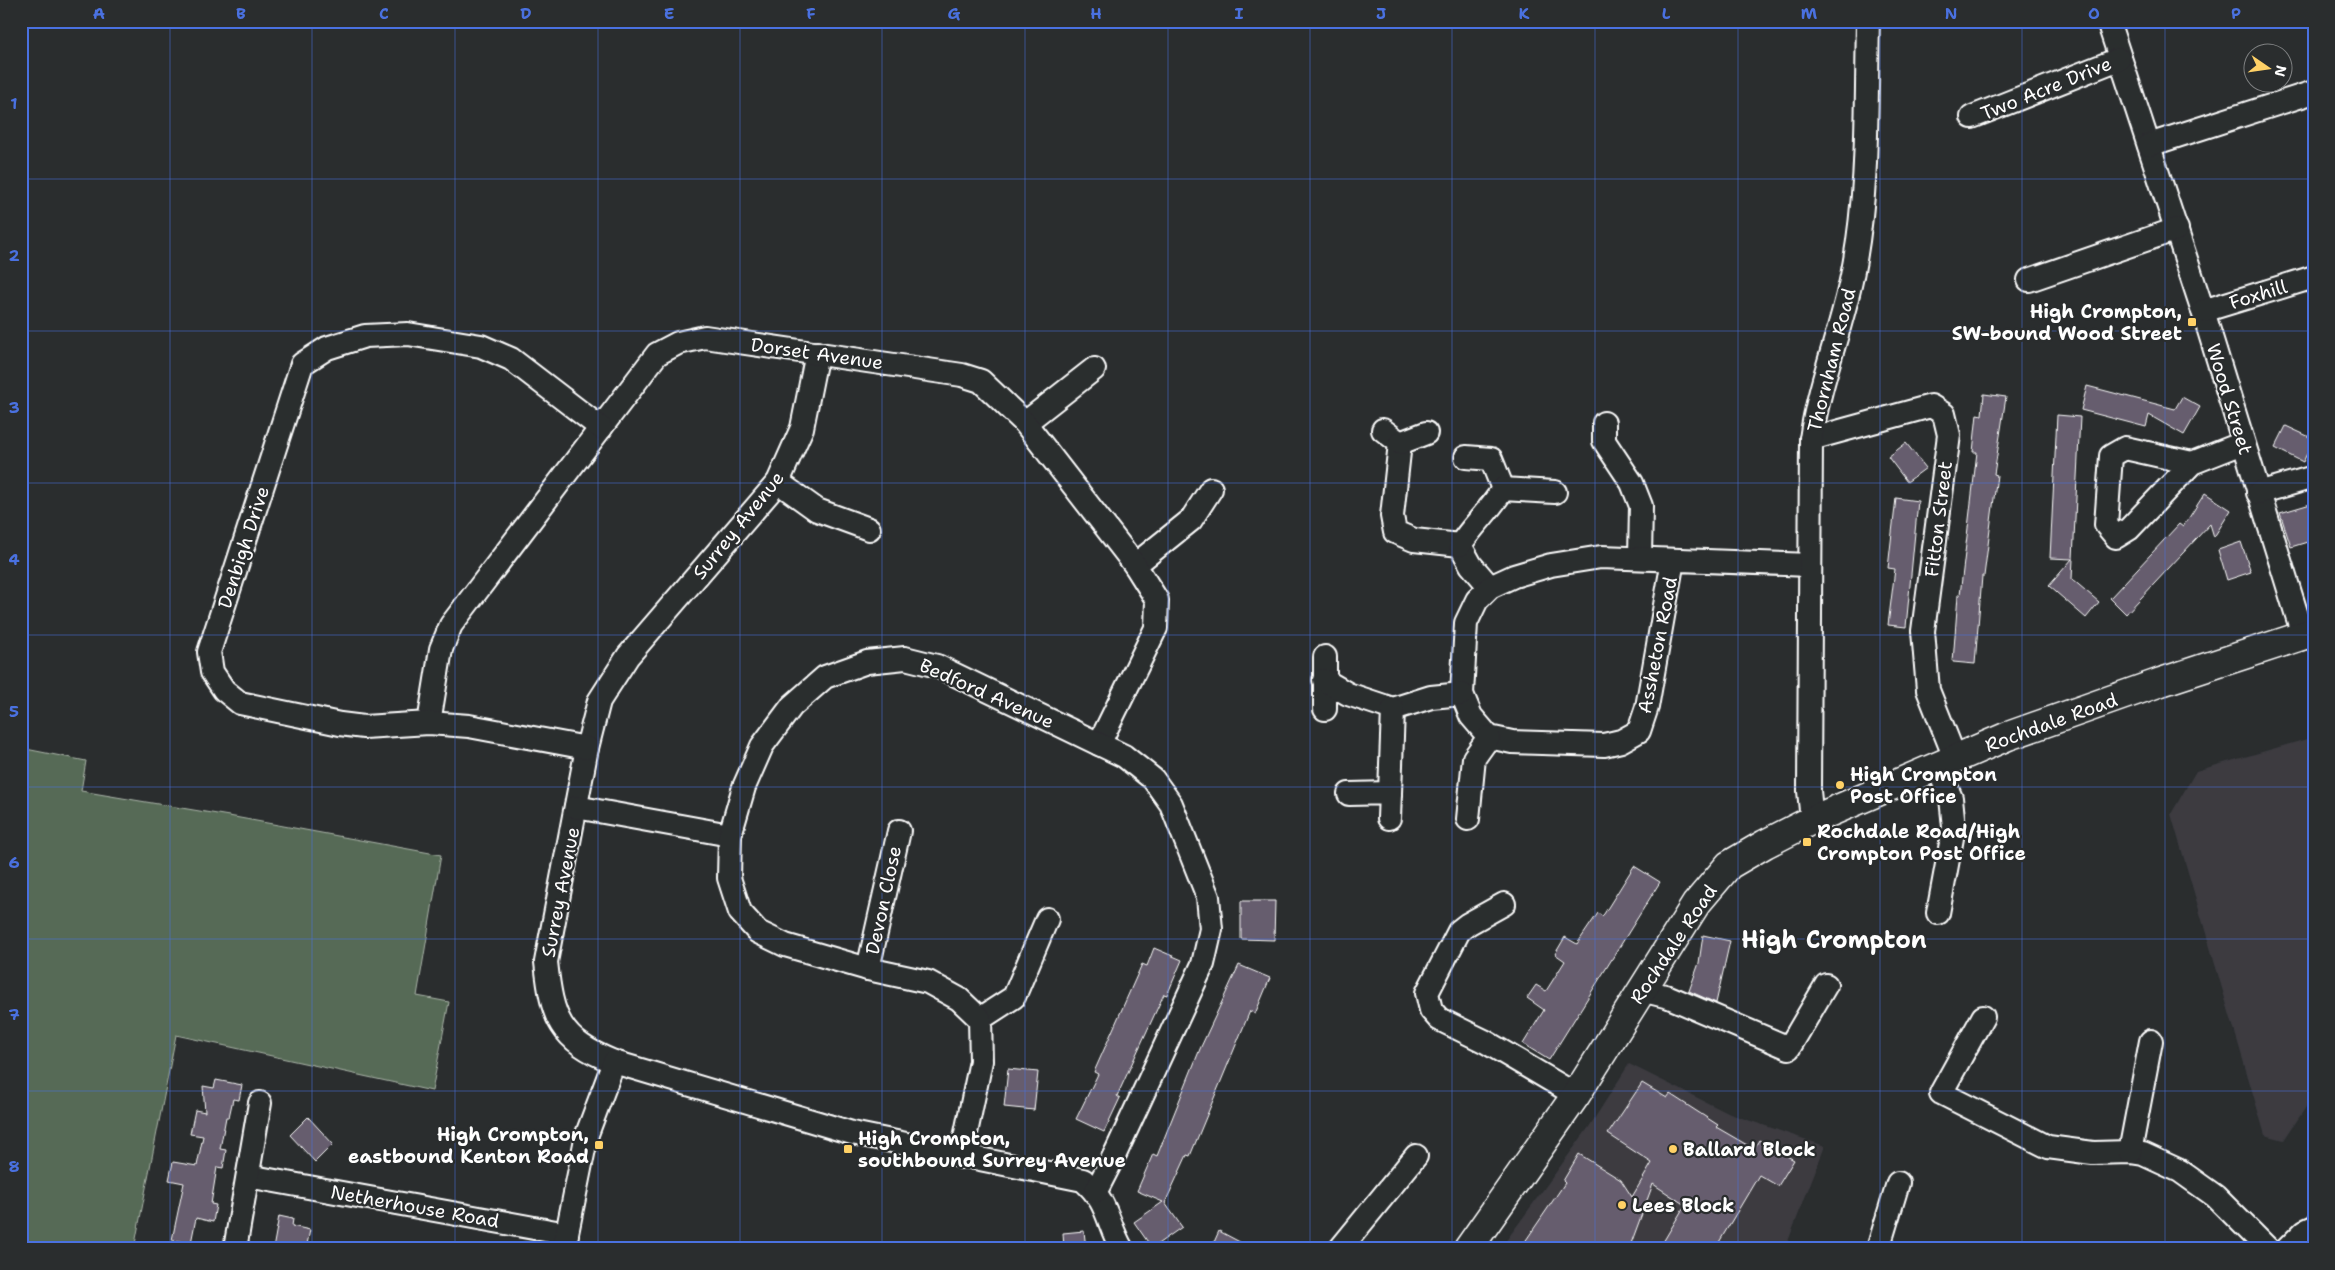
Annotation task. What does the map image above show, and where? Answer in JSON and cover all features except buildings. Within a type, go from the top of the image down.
[{"type":"main road","name":"Rochdale Road","points":[[1468,1249],[1576,1095],[1696,904],[1729,866],[1765,844],[1812,820],[2008,736],[2143,688],[2308,634]]},
{"type":"street","name":"Thornham Road","points":[[1812,820],[1809,791],[1811,439],[1816,407],[1852,276],[1862,198],[1868,21]]},
{"type":"street","name":"Wood Street","points":[[2108,21],[2119,59],[2177,229],[2258,493],[2308,634]]},
{"type":"street","name":"Two Acre Drive","points":[[1972,117],[2119,59]]},
{"type":"street","points":[[2149,145],[2314,92]]},
{"type":"street","points":[[2028,280],[2177,229]]},
{"type":"street","name":"Foxhill","points":[[2203,312],[2314,277]]},
{"type":"street","name":"Denbigh Drive","points":[[587,748],[469,726],[429,723],[364,727],[240,703],[224,690],[212,672],[209,652],[302,364],[327,348],[365,336],[408,334],[482,346],[511,359],[601,428]]},
{"type":"street","name":"Dorset Avenue","points":[[429,723],[441,649],[451,625],[656,354],[678,343],[705,337],[962,375],[981,382],[1025,423],[1135,565],[1157,600],[1156,628],[1099,744]]},
{"type":"street","name":"Surrey Avenue","points":[[817,354],[802,428],[778,482],[628,656],[599,700],[587,748],[546,962],[550,998],[562,1029],[592,1053],[614,1062],[852,1133],[961,1157],[1083,1180],[1096,1191]]},
{"type":"street","points":[[1025,423],[1094,369]]},
{"type":"street","name":"Fitton Street","points":[[1811,439],[1931,406],[1944,414],[1949,435],[1924,631],[1928,690],[1946,762],[1954,827],[1938,913]]},
{"type":"street","points":[[1604,422],[1604,441],[1632,483],[1641,506],[1640,557]]},
{"type":"street","points":[[1426,433],[1391,436],[1392,516],[1395,532],[1414,540],[1460,545]]},
{"type":"street","points":[[2192,463],[2242,443]]},
{"type":"street","points":[[1466,456],[1491,459],[1504,489]]},
{"type":"street","points":[[2258,493],[2314,477]]},
{"type":"street","points":[[778,482],[817,510],[869,529]]},
{"type":"street","points":[[1135,565],[1191,520],[1210,489]]},
{"type":"street","points":[[1460,545],[1473,525],[1504,489]]},
{"type":"street","points":[[1504,489],[1555,492]]},
{"type":"street","points":[[1460,545],[1471,565],[1490,587]]},
{"type":"street","name":"Assheton Road","points":[[1673,560],[1647,707],[1638,731],[1621,741],[1604,745],[1512,742],[1490,737],[1471,716],[1462,694],[1466,623],[1477,600],[1490,587],[1514,576],[1551,565],[1601,557],[1809,565]]},
{"type":"street","points":[[1325,657],[1325,709]]},
{"type":"street","name":"Bedford Avenue","points":[[980,1019],[959,999],[928,982],[868,969],[785,945],[758,932],[740,912],[729,878],[730,835],[744,788],[762,746],[792,706],[825,677],[867,662],[906,658],[937,666],[1124,756],[1152,779],[1171,804],[1208,896],[1211,929],[1203,964],[1096,1191]]},
{"type":"street","points":[[1324,680],[1348,694],[1393,708],[1431,697],[1462,694]]},
{"type":"street","points":[[1389,818],[1393,708]]},
{"type":"street","points":[[1468,819],[1474,758],[1490,737]]},
{"type":"street","points":[[1349,794],[1390,793]]},
{"type":"street","points":[[576,807],[730,835]]},
{"type":"street","name":"Devon Close","points":[[868,969],[898,831]]},
{"type":"street","points":[[1504,904],[1459,931],[1426,993],[1427,1002],[1439,1019],[1486,1042],[1576,1095]]},
{"type":"street","points":[[961,1157],[981,1061],[980,1019],[1014,997],[1047,919]]},
{"type":"street","points":[[1641,990],[1669,997],[1789,1048],[1826,985]]},
{"type":"street","points":[[1983,1017],[1941,1093],[2048,1147],[2093,1153],[2130,1152],[2143,1154],[2180,1171],[2215,1196],[2268,1249]]},
{"type":"street","points":[[2130,1152],[2151,1041]]},
{"type":"street","points":[[566,1241],[587,1134],[614,1062]]},
{"type":"street","points":[[235,1249],[260,1103]]},
{"type":"street","points":[[1340,1249],[1416,1156]]},
{"type":"street","name":"Netherhouse Road","points":[[248,1176],[566,1241]]},
{"type":"street","points":[[1878,1249],[1898,1183]]},
{"type":"street","points":[[1096,1191],[1109,1215],[1122,1249]]},
{"type":"street","points":[[2287,1249],[2305,1231],[2314,1227]]},
{"type":"shaded area","points":[[2314,737],[2314,1095],[2284,1140],[2265,1135],[2171,814],[2196,771]]},
{"type":"shaded area","points":[[1629,1064],[1730,1114],[1825,1146],[1785,1249],[1500,1249],[1589,1127]]},
{"type":"green space","points":[[21,748],[86,761],[81,791],[441,855],[417,996],[449,1002],[432,1091],[176,1035],[134,1249],[21,1249]]},
{"type":"place","name":"High Crompton, SW-bound Wood Street","points":[[2192,322]]},
{"type":"place","name":"High Crompton Post Office","points":[[1840,785]]},
{"type":"place","name":"Rochdale Road/High Crompton Post Office","points":[[1807,842]]},
{"type":"place","name":"High Crompton, eastbound Kenton Road","points":[[599,1145]]},
{"type":"place","name":"High Crompton, southbound Surrey Avenue","points":[[848,1149]]},
{"type":"place","name":"Ballard Block","points":[[1673,1149]]},
{"type":"place","name":"Lees Block","points":[[1622,1205]]},
{"type":"district","name":"High Crompton","points":[[1834,940]]}]
